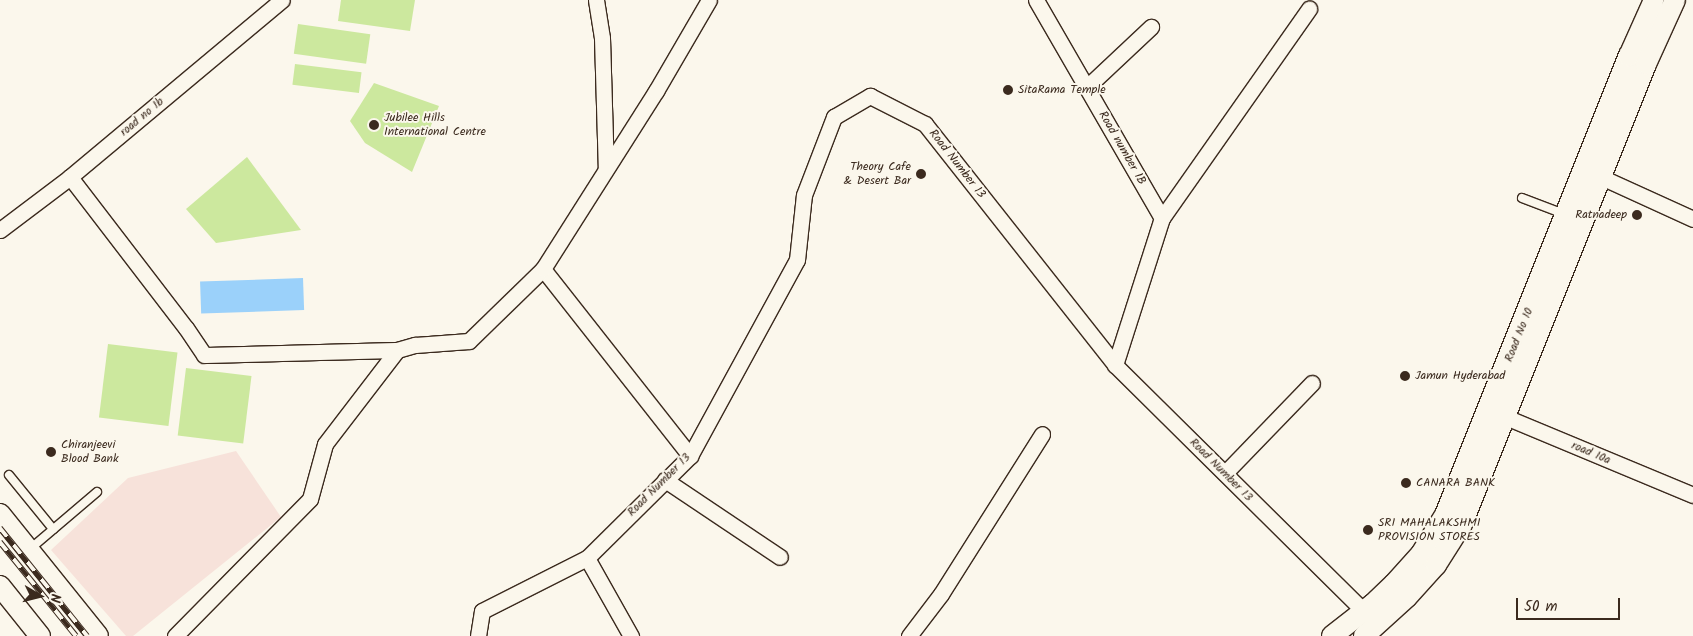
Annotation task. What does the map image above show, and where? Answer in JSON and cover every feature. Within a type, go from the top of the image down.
[{"type":"main road","name":"Road No 10","points":[[1368,635],[1436,565],[1462,524],[1566,215],[1629,56],[1654,0]]},
{"type":"main road","name":"Road No 10","points":[[1332,636],[1394,584],[1421,554],[1445,515],[1498,414],[1601,177],[1646,64],[1675,0]]},
{"type":"main road","points":[[0,514],[98,636]]},
{"type":"main road","points":[[0,586],[40,636]]},
{"type":"street","name":"road no 1b","points":[[0,230],[70,176],[282,0]]},
{"type":"street","points":[[596,0],[602,38],[606,169]]},
{"type":"street","points":[[70,176],[186,328],[204,355],[397,350],[414,345],[469,341],[543,269],[656,91],[709,0]]},
{"type":"street","name":"Road number 1B","points":[[1036,0],[1162,218]]},
{"type":"street","points":[[1115,366],[1162,218],[1309,9]]},
{"type":"street","points":[[1087,87],[1152,27]]},
{"type":"street","name":"Road Number 13","points":[[478,636],[482,611],[587,558],[690,456],[797,260],[804,195],[834,117],[870,96],[925,124],[1115,366],[1364,611]]},
{"type":"street","points":[[1601,177],[1693,219]]},
{"type":"street","points":[[543,269],[690,456]]},
{"type":"street","points":[[175,636],[310,499],[325,444],[397,350]]},
{"type":"street","points":[[1225,473],[1312,383]]},
{"type":"street","name":"road 10a","points":[[1498,414],[1693,495]]},
{"type":"street","points":[[908,636],[941,594],[1042,434]]},
{"type":"street","points":[[666,480],[780,557]]},
{"type":"street","points":[[587,558],[631,636]]},
{"type":"lane","points":[[1522,198],[1566,215]]},
{"type":"lane","points":[[9,475],[53,529]]},
{"type":"lane","points":[[29,550],[98,492]]},
{"type":"shaded area","points":[[236,451],[281,517],[133,636],[126,636],[51,550],[128,478]]},
{"type":"green space","points":[[341,0],[415,0],[410,31],[338,21]]},
{"type":"green space","points":[[298,24],[370,34],[366,64],[294,54]]},
{"type":"green space","points":[[295,64],[362,72],[359,93],[292,85]]},
{"type":"green space","points":[[374,83],[439,106],[412,172],[365,143],[350,121]]},
{"type":"green space","points":[[247,157],[301,230],[216,243],[186,209]]},
{"type":"green space","points":[[108,344],[177,353],[168,426],[99,417]]},
{"type":"green space","points":[[186,368],[252,376],[243,444],[178,435]]},
{"type":"water","points":[[303,278],[304,310],[201,314],[200,282]]},
{"type":"railway","points":[[0,528],[87,636]]},
{"type":"railway","points":[[0,542],[76,636]]},
{"type":"place","name":"SitaRama Temple","points":[[1008,90]]},
{"type":"place","name":"Jubilee Hills International Centre","points":[[374,125]]},
{"type":"place","name":"Theory Cafe & Desert Bar","points":[[921,174]]},
{"type":"place","name":"Ratnadeep","points":[[1637,215]]},
{"type":"place","name":"Jamun Hyderabad","points":[[1405,376]]},
{"type":"place","name":"Chiranjeevi Blood Bank","points":[[51,452]]},
{"type":"place","name":"CANARA BANK","points":[[1406,483]]},
{"type":"place","name":"SRI MAHALAKSHMI PROVISION STORES","points":[[1368,530]]}]
